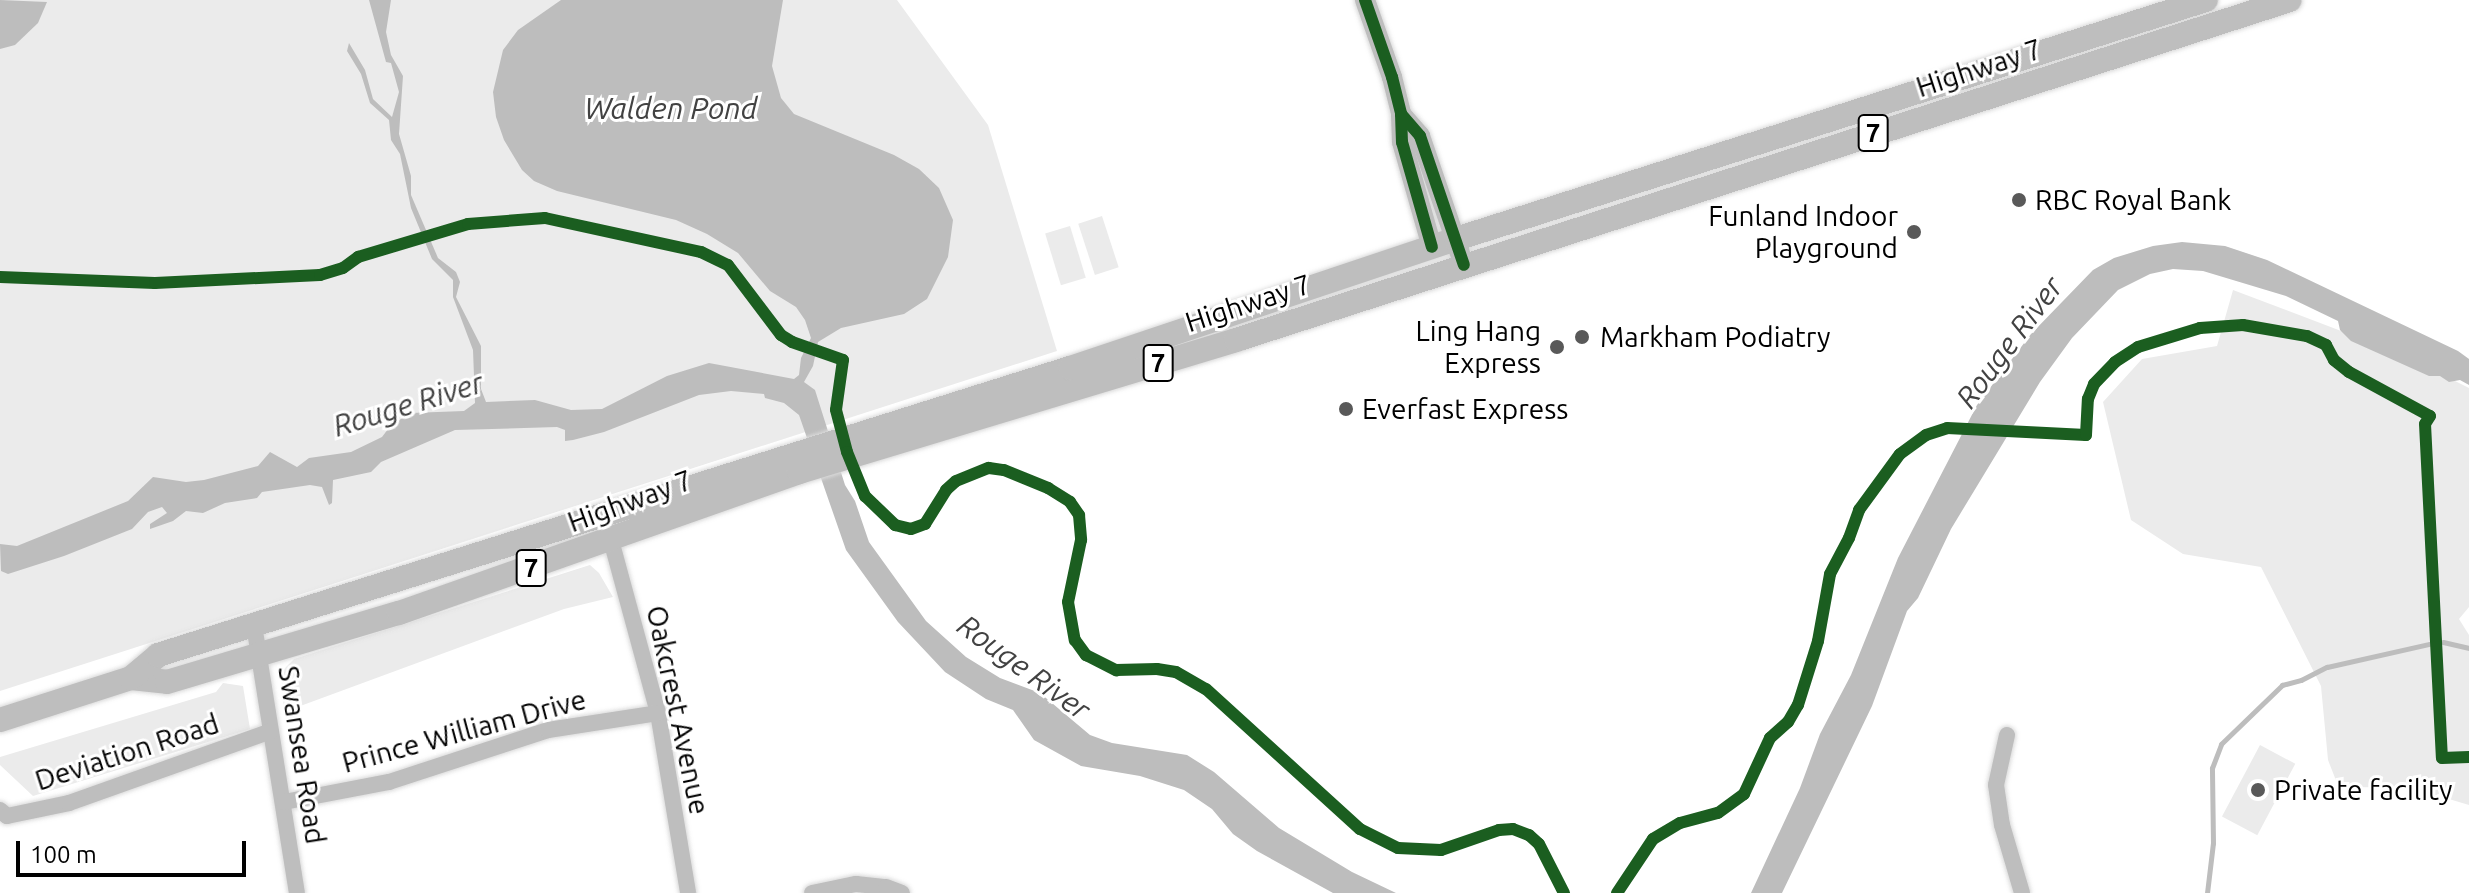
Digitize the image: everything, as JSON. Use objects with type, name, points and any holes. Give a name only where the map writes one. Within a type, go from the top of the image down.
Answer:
[{"type":"main road","name":"Highway 7","points":[[0,720],[131,678],[158,655],[873,440],[1456,239],[2206,0]]},
{"type":"main road","name":"Highway 7","points":[[873,440],[1236,340],[2290,0]]},
{"type":"main road","name":"Highway 7","points":[[131,678],[167,682],[399,613],[611,540],[797,464]]},
{"type":"street","points":[[1365,0],[1401,114],[1402,142],[1432,247]]},
{"type":"street","points":[[1401,114],[1420,136],[1464,265]]},
{"type":"street","name":"Oakcrest Avenue","points":[[611,540],[658,713],[688,893]]},
{"type":"street","name":"Swansea Road","points":[[254,625],[297,893]]},
{"type":"street","name":"Prince William Drive","points":[[284,802],[389,782],[548,730],[658,713]]},
{"type":"street","name":"Deviation Road","points":[[0,810],[7,816],[69,803],[271,731]]},
{"type":"street","points":[[2007,735],[1996,785],[2002,825],[2022,893]]},
{"type":"street","points":[[812,893],[856,884],[886,887],[902,893]]},
{"type":"shaded area","points":[[0,0],[897,0],[988,125],[1057,351],[0,691]]},
{"type":"shaded area","points":[[1102,216],[1119,267],[1095,275],[1078,224]]},
{"type":"shaded area","points":[[1070,226],[1086,278],[1061,285],[1045,234]]},
{"type":"shaded area","points":[[2233,290],[2399,353],[2469,388],[2469,607],[2459,619],[2469,635],[2469,805],[2412,788],[2354,787],[2337,783],[2328,760],[2321,686],[2261,567],[2183,554],[2131,520],[2103,402],[2142,359],[2217,346]]},
{"type":"shaded area","points":[[590,565],[599,573],[613,597],[564,609],[284,712],[281,672],[294,659]]},
{"type":"shaded area","points":[[223,683],[243,686],[250,729],[33,796],[0,765],[0,757],[216,692]]},
{"type":"shaded area","name":"Private facility","points":[[2260,745],[2295,764],[2257,835],[2222,817]]},
{"type":"water","points":[[0,0],[47,2],[38,23],[15,45],[0,49]]},
{"type":"water","name":"Walden Pond","points":[[369,0],[391,0],[386,32],[391,55],[403,76],[399,134],[411,176],[411,195],[438,258],[456,272],[460,282],[456,297],[481,346],[481,389],[486,402],[535,400],[571,410],[602,409],[667,376],[709,363],[794,379],[799,375],[801,358],[811,338],[805,320],[796,307],[770,291],[738,253],[707,234],[676,220],[557,191],[534,181],[522,170],[504,140],[496,117],[493,92],[503,50],[518,30],[561,0],[783,0],[772,66],[781,98],[794,114],[894,155],[919,169],[939,188],[953,220],[948,257],[927,299],[904,314],[841,328],[818,342],[813,366],[804,382],[815,390],[845,485],[855,501],[869,542],[926,621],[966,657],[1000,678],[1040,693],[1090,735],[1112,743],[1187,755],[1214,772],[1279,828],[1352,872],[1396,893],[1333,893],[1257,851],[1233,834],[1212,809],[1184,790],[1140,776],[1081,766],[1034,740],[1013,710],[986,699],[945,672],[898,622],[846,550],[799,415],[784,403],[765,398],[764,394],[731,391],[699,395],[604,432],[565,441],[565,430],[557,427],[455,430],[381,462],[371,472],[333,480],[332,503],[329,505],[322,487],[310,485],[262,492],[257,498],[225,503],[203,513],[186,511],[173,521],[150,529],[150,524],[167,513],[162,507],[148,512],[132,529],[8,574],[1,571],[0,544],[17,546],[128,501],[153,477],[186,482],[204,480],[258,466],[270,452],[297,467],[309,458],[351,452],[382,437],[391,425],[411,413],[464,411],[475,403],[473,350],[453,297],[453,280],[432,259],[411,208],[400,154],[391,140],[389,120],[370,103],[361,74],[347,51],[349,43],[365,70],[373,99],[392,117],[399,92],[391,63],[386,62]]},
{"type":"water","points":[[2182,242],[2225,246],[2267,260],[2458,351],[2469,359],[2469,385],[2460,380],[2449,382],[2440,376],[2429,376],[2351,341],[2340,330],[2338,321],[2286,296],[2203,271],[2173,269],[2150,274],[2118,290],[2072,338],[2040,382],[1951,529],[1918,598],[1907,611],[1872,706],[1782,893],[1751,893],[1800,788],[1820,734],[1851,675],[1898,558],[1977,405],[2031,334],[2093,270],[2114,258],[2153,246]]},
{"type":"waterway","points":[[2443,642],[2469,648]]},
{"type":"waterway","points":[[2207,893],[2213,843],[2212,768],[2221,744],[2282,685],[2301,680],[2327,667],[2429,644]]},
{"type":"cycle path","points":[[1365,0],[1392,77],[1401,114],[1402,142],[1432,247]]},
{"type":"cycle path","points":[[1401,114],[1420,136],[1464,265]]},
{"type":"cycle path","points":[[0,277],[155,283],[320,275],[343,268],[358,257],[468,224],[545,218],[701,252],[728,265],[781,335],[843,360],[836,410],[847,452],[865,496],[895,525],[911,529],[925,524],[946,490],[956,481],[989,468],[1004,470],[1048,488],[1070,502],[1079,515],[1081,540],[1068,602],[1075,640],[1086,655],[1116,670],[1176,672],[1206,689],[1360,829],[1398,848],[1441,850],[1499,830],[1513,829],[1529,835],[1539,844],[1564,893]]},
{"type":"cycle path","points":[[1617,893],[1653,839],[1680,823],[1718,813],[1744,794],[1770,738],[1788,722],[1798,705],[1818,641],[1830,574],[1849,538],[1859,510],[1900,454],[1926,435],[1947,428],[2086,435],[2088,399],[2094,384],[2115,362],[2138,347],[2200,328],[2243,325],[2307,336],[2326,345],[2334,360],[2349,372],[2430,416],[2425,424],[2442,758],[2469,757]]},
{"type":"place","name":"RBC Royal Bank","points":[[2019,200]]},
{"type":"place","name":"Funland Indoor Playground","points":[[1914,232]]},
{"type":"place","name":"Markham Podiatry","points":[[1582,337]]},
{"type":"place","name":"Ling Hang Express","points":[[1557,347]]},
{"type":"place","name":"Everfast Express","points":[[1346,409]]},
{"type":"place","name":"Private facility","points":[[2258,790]]},
{"type":"water label","name":"Rouge River","points":[[2009,342]]},
{"type":"water label","name":"Rouge River","points":[[408,404]]},
{"type":"water label","name":"Rouge River","points":[[1024,667]]}]
